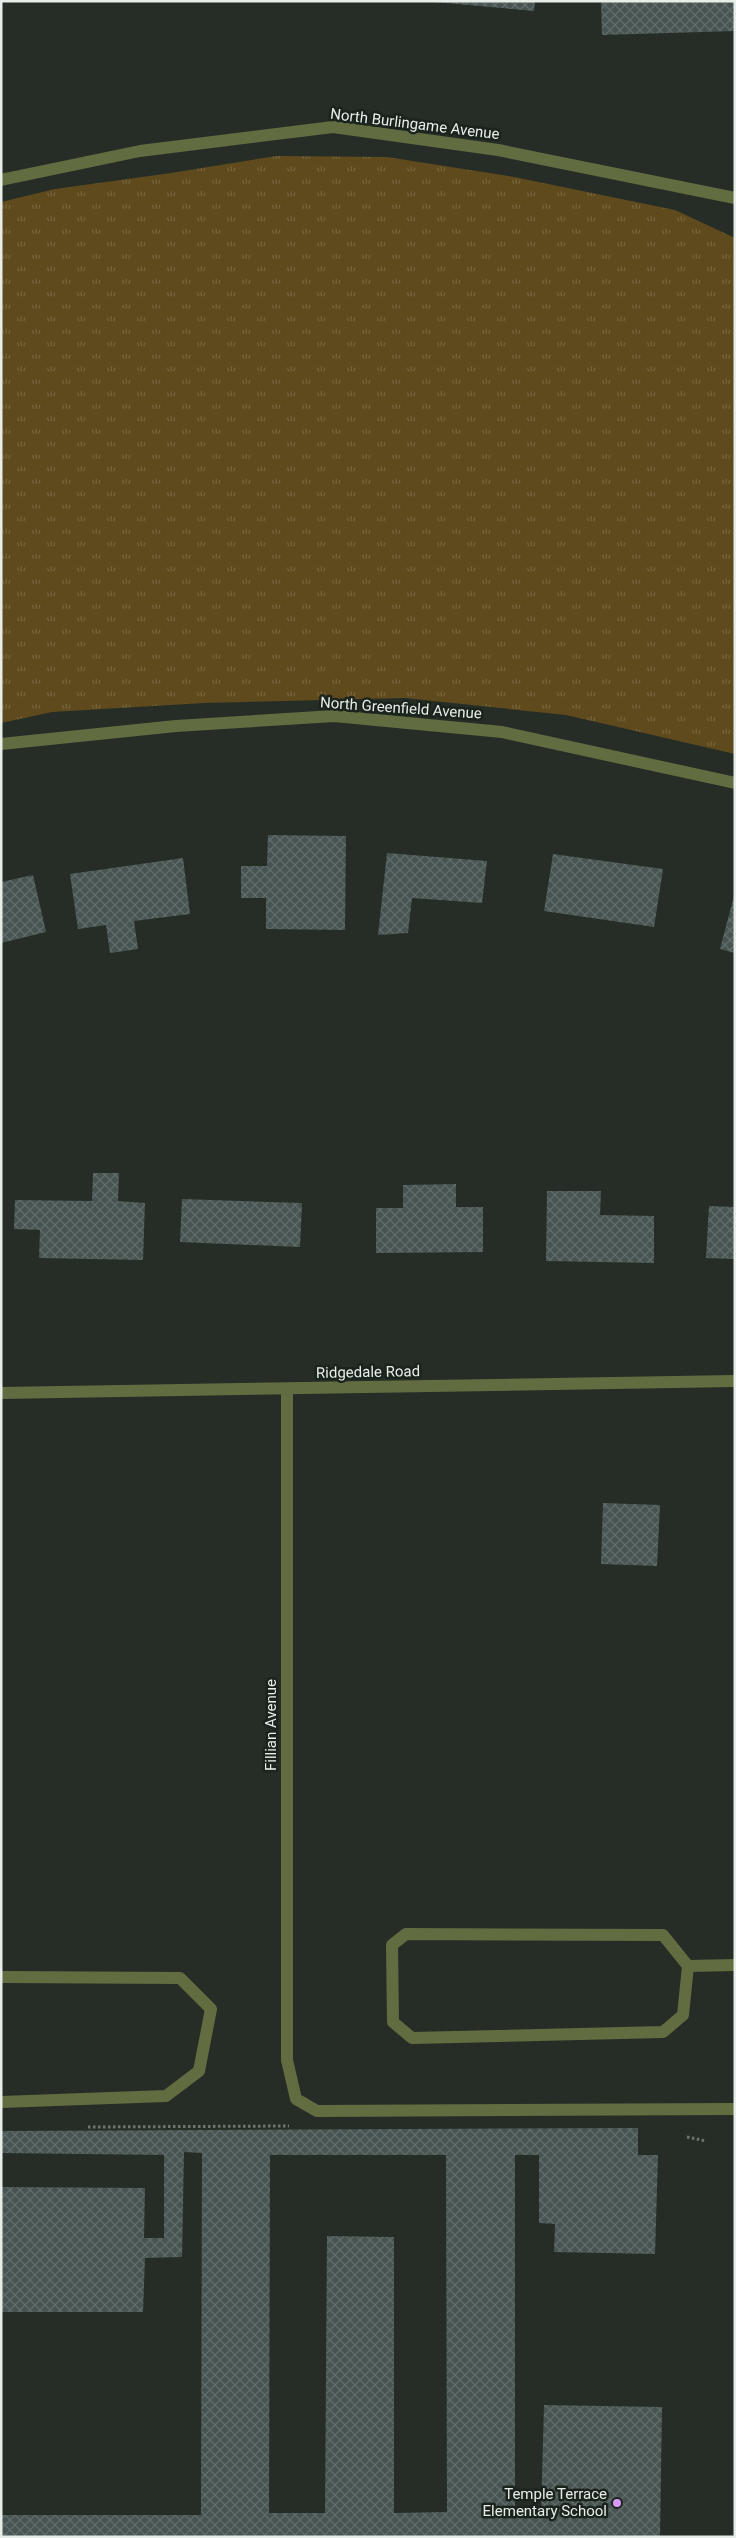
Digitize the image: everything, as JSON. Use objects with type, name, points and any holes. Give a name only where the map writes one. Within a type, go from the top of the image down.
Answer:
[{"type":"street","name":"North Burlingame Avenue","points":[[1,180],[140,152],[333,127],[498,150],[735,198]]},
{"type":"street","name":"North Greenfield Avenue","points":[[1,744],[176,726],[334,716],[502,732],[735,783]]},
{"type":"street","name":"Ridgedale Road","points":[[1,1392],[287,1390],[735,1381]]},
{"type":"street","name":"Fillian Avenue","points":[[287,1390],[287,2060],[296,2099],[317,2112],[735,2109]]},
{"type":"street","points":[[406,1934],[663,1935],[688,1966],[683,2015],[663,2032],[412,2038],[393,2022],[392,1946],[406,1934]]},
{"type":"street","points":[[688,1966],[735,1965]]},
{"type":"street","points":[[1,1977],[180,1978],[211,2009],[199,2071],[166,2096],[1,2102]]},
{"type":"green space","points":[[276,156],[387,157],[514,177],[675,210],[735,238],[735,754],[566,715],[405,698],[204,703],[52,712],[1,723],[1,202],[55,189]]},
{"type":"building","points":[[424,1],[535,1],[534,11]]},
{"type":"building","points":[[601,1],[735,1],[735,31],[602,35]]},
{"type":"building","points":[[268,835],[346,836],[345,930],[266,929],[266,898],[241,898],[241,866],[267,866]]},
{"type":"building","points":[[387,853],[487,861],[482,903],[412,898],[408,933],[378,935]]},
{"type":"building","points":[[553,854],[663,869],[654,927],[544,911]]},
{"type":"building","points":[[183,858],[190,914],[134,921],[138,949],[110,953],[106,925],[78,929],[70,874]]},
{"type":"building","points":[[33,875],[46,932],[1,943],[1,882]]},
{"type":"building","points":[[735,896],[735,953],[720,949]]},
{"type":"building","points":[[93,1173],[119,1173],[118,1201],[145,1203],[143,1260],[39,1258],[40,1230],[14,1229],[15,1200],[92,1201]]},
{"type":"building","points":[[456,1184],[456,1207],[483,1207],[483,1252],[376,1253],[376,1208],[403,1208],[403,1185]]},
{"type":"building","points":[[547,1191],[601,1191],[600,1215],[654,1216],[654,1263],[546,1261]]},
{"type":"building","points":[[182,1199],[302,1203],[300,1247],[180,1242]]},
{"type":"building","points":[[709,1206],[735,1207],[735,1259],[706,1258]]},
{"type":"building","points":[[603,1503],[660,1505],[657,1566],[601,1564]]},
{"type":"building","points":[[638,2128],[638,2155],[658,2155],[655,2254],[554,2252],[555,2224],[539,2223],[539,2155],[515,2155],[515,2516],[541,2515],[544,2405],[662,2407],[660,2537],[1,2537],[1,2515],[201,2515],[202,2153],[184,2152],[182,2257],[145,2258],[143,2312],[1,2312],[1,2187],[145,2188],[144,2238],[164,2238],[164,2155],[1,2153],[1,2131]],"holes":[[[270,2155],[446,2155],[447,2512],[394,2513],[394,2237],[327,2236],[325,2513],[269,2513]]]},
{"type":"place","name":"Temple Terrace Elementary School","points":[[617,2503]]}]
